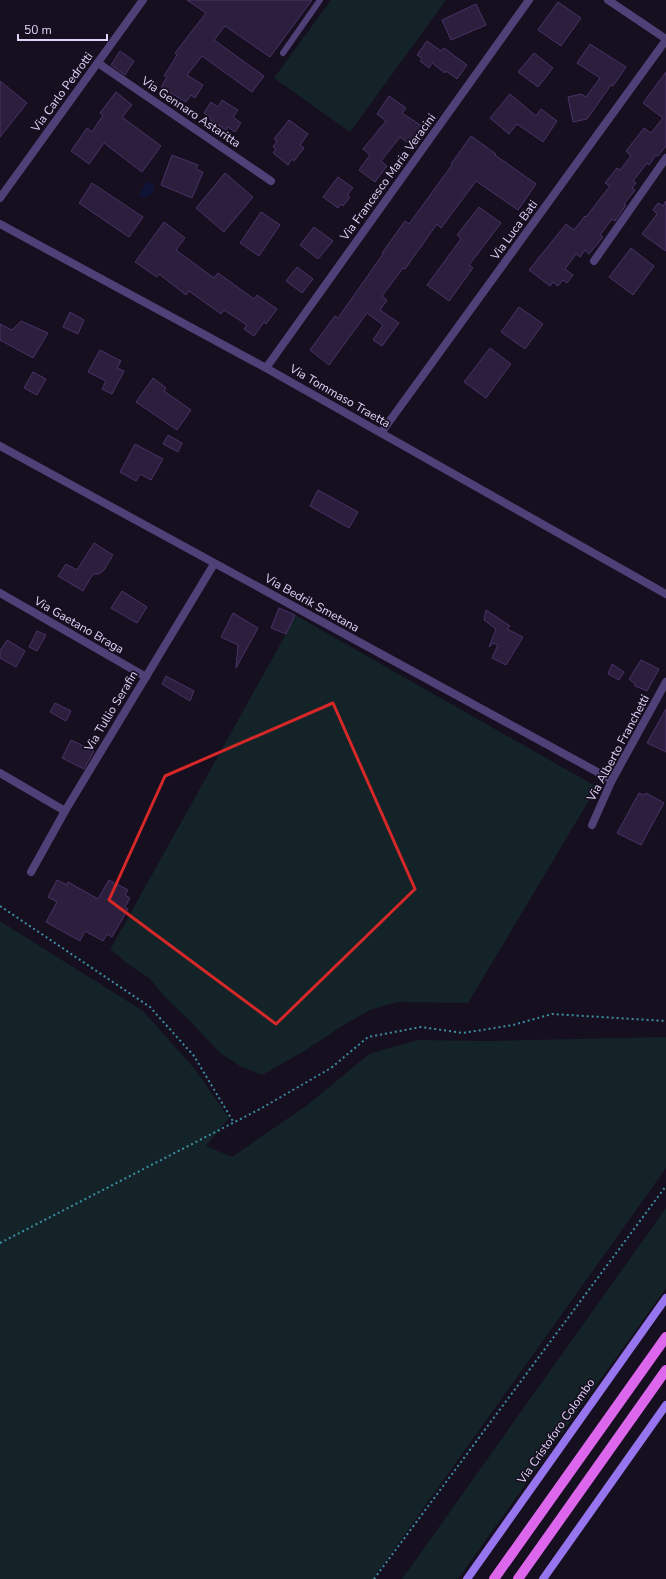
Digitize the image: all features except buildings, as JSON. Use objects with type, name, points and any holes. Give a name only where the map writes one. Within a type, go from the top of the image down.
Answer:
[{"type":"main road","points":[[494,1579],[666,1337]]},
{"type":"main road","points":[[518,1579],[666,1370]]},
{"type":"street","name":"Via Carlo Pedrotti","points":[[0,198],[143,0]]},
{"type":"street","name":"Via Francesco Maria Veracini","points":[[266,368],[529,0]]},
{"type":"street","points":[[608,0],[666,40]]},
{"type":"street","name":"Via Luca Bati","points":[[381,433],[666,40]]},
{"type":"street","name":"Via Gennaro Astaritta","points":[[98,63],[271,181]]},
{"type":"street","points":[[594,261],[666,158]]},
{"type":"street","name":"Via Tommaso Traetta","points":[[0,224],[266,368],[666,594]]},
{"type":"street","name":"Via Bedrik Smetana","points":[[0,446],[612,780]]},
{"type":"street","name":"Via Tullio Serafin","points":[[31,872],[65,811],[214,564]]},
{"type":"street","name":"Via Gaetano Braga","points":[[0,593],[146,677]]},
{"type":"street","name":"Via Alberto Franchetti","points":[[592,825],[612,780],[666,682]]},
{"type":"street","points":[[0,773],[65,811]]},
{"type":"street","name":"Via Cristoforo Colombo","points":[[467,1579],[666,1298]]},
{"type":"street","points":[[543,1579],[666,1405]]},
{"type":"lane","points":[[283,53],[320,0]]},
{"type":"path","points":[[0,906],[150,1007],[194,1056],[234,1123]]},
{"type":"path","points":[[0,1243],[260,1110],[331,1068],[368,1037],[421,1027],[463,1033],[514,1025],[552,1014],[666,1021]]},
{"type":"path","points":[[374,1579],[666,1186]]},
{"type":"highlighted area","points":[[333,703],[415,889],[276,1024],[109,900],[165,776]]},
{"type":"shaded area","points":[[331,0],[446,0],[350,132],[274,78]]},
{"type":"shaded area","points":[[147,182],[150,182],[154,186],[153,193],[144,198],[140,197],[140,192]]},
{"type":"shaded area","points":[[295,615],[597,787],[468,1003],[397,1002],[370,1010],[342,1026],[306,1050],[262,1075],[240,1066],[220,1053],[165,997],[150,979],[110,950],[286,634]]},
{"type":"shaded area","points":[[0,921],[143,1011],[194,1068],[229,1118],[206,1146],[232,1157],[310,1103],[369,1054],[418,1040],[489,1041],[666,1037],[666,1168],[373,1579],[0,1579]]},
{"type":"shaded area","points":[[666,1208],[666,1288],[458,1579],[402,1579]]}]
